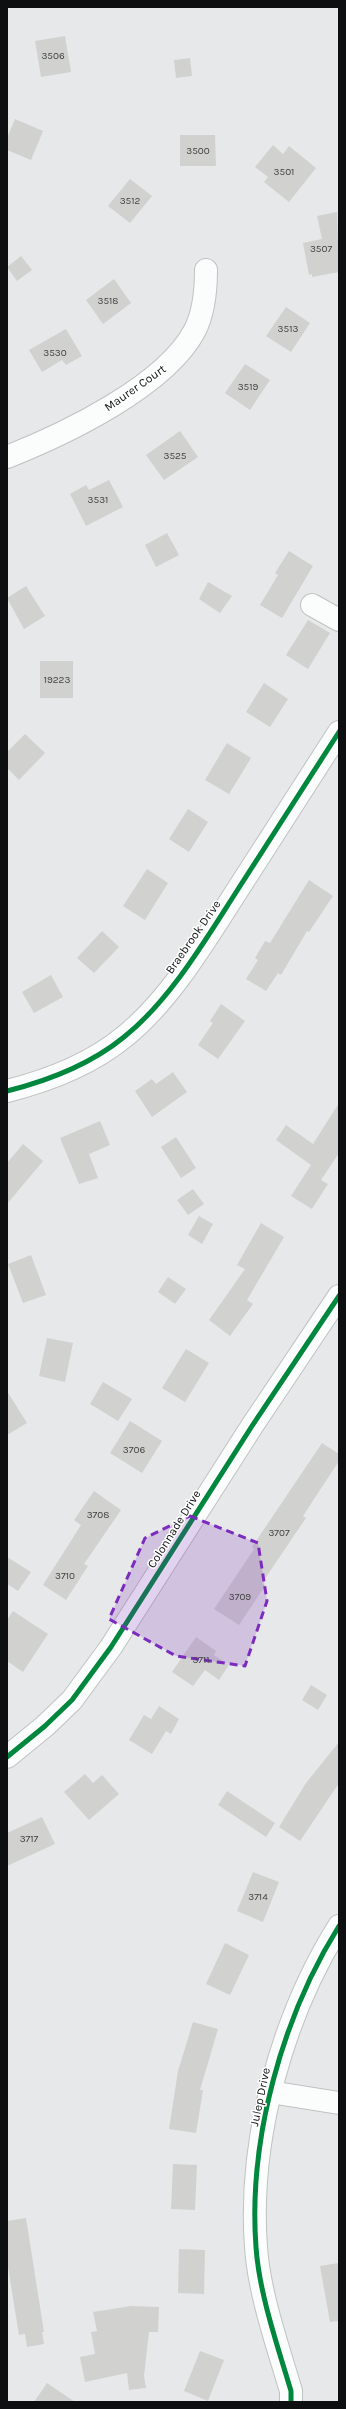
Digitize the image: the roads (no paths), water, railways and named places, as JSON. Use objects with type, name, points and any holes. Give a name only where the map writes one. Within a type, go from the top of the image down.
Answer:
[{"type":"street","name":"Maurer Court","points":[[7,457],[45,442],[90,419],[128,395],[170,363],[183,349],[196,329],[202,309],[206,270]]},
{"type":"street","points":[[312,605],[339,620]]},
{"type":"street","name":"Braebrook Drive","points":[[7,1091],[27,1086],[73,1067],[124,1037],[148,1015],[206,939],[339,732]]},
{"type":"street","name":"Colonnade Drive","points":[[7,1757],[45,1726],[72,1700],[111,1647],[252,1426],[339,1296]]},
{"type":"street","name":"Julep Drive","points":[[291,2402],[291,2391],[266,2302],[256,2248],[256,2191],[262,2135],[270,2092],[285,2036],[301,1996],[325,1948],[339,1926]]},
{"type":"street","points":[[270,2092],[339,2103]]}]
